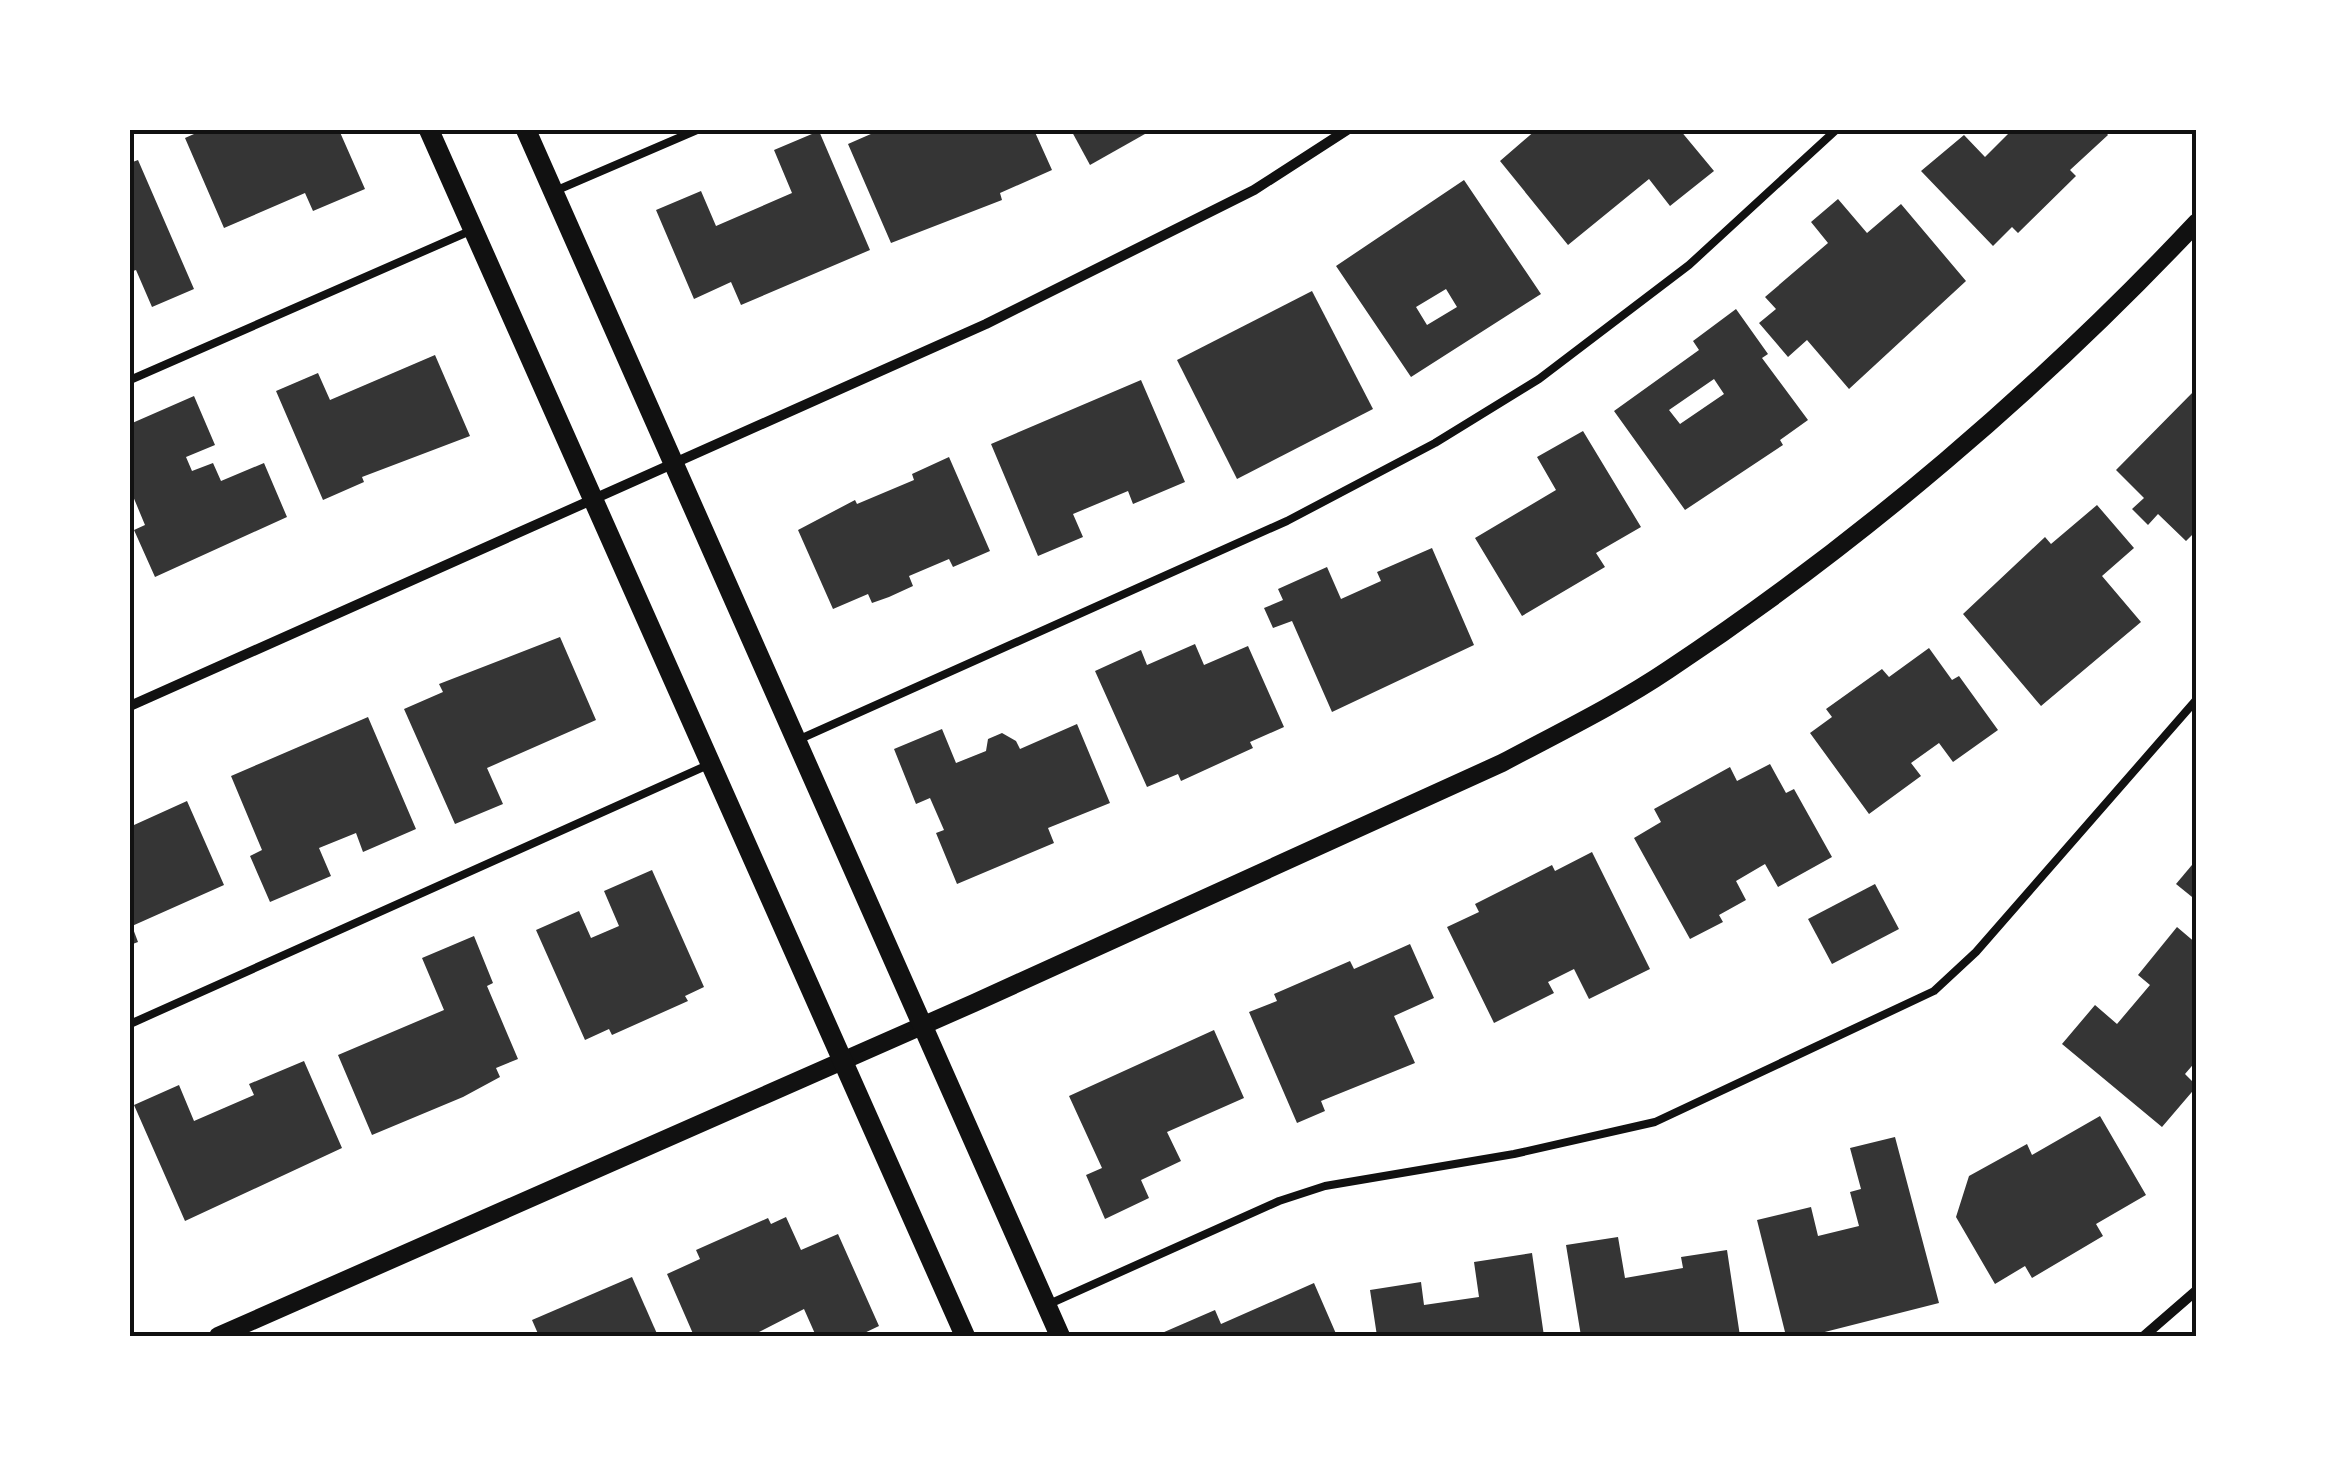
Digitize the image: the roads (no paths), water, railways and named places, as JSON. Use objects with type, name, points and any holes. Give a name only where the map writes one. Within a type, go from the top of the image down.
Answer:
[{"type":"main road","points":[[429,130],[965,1336]]},
{"type":"main road","points":[[526,130],[1060,1336]]},
{"type":"street","points":[[130,706],[594,502],[1004,315],[1254,190],[1347,130]]},
{"type":"street","points":[[218,1336],[923,1026],[1502,763],[1666,672],[1804,574],[2027,389],[2197,222]]},
{"type":"street","points":[[2144,1336],[2158,1329],[2197,1290]]},
{"type":"lane","points":[[555,191],[696,130]]},
{"type":"lane","points":[[796,741],[1287,522],[1435,443],[1539,380],[1689,265],[1836,130]]},
{"type":"lane","points":[[130,380],[474,230]]},
{"type":"lane","points":[[1046,1306],[1279,1201],[1325,1186],[1514,1154],[1655,1122],[1934,992],[1976,952],[2197,699]]},
{"type":"lane","points":[[130,1024],[712,764]]}]
